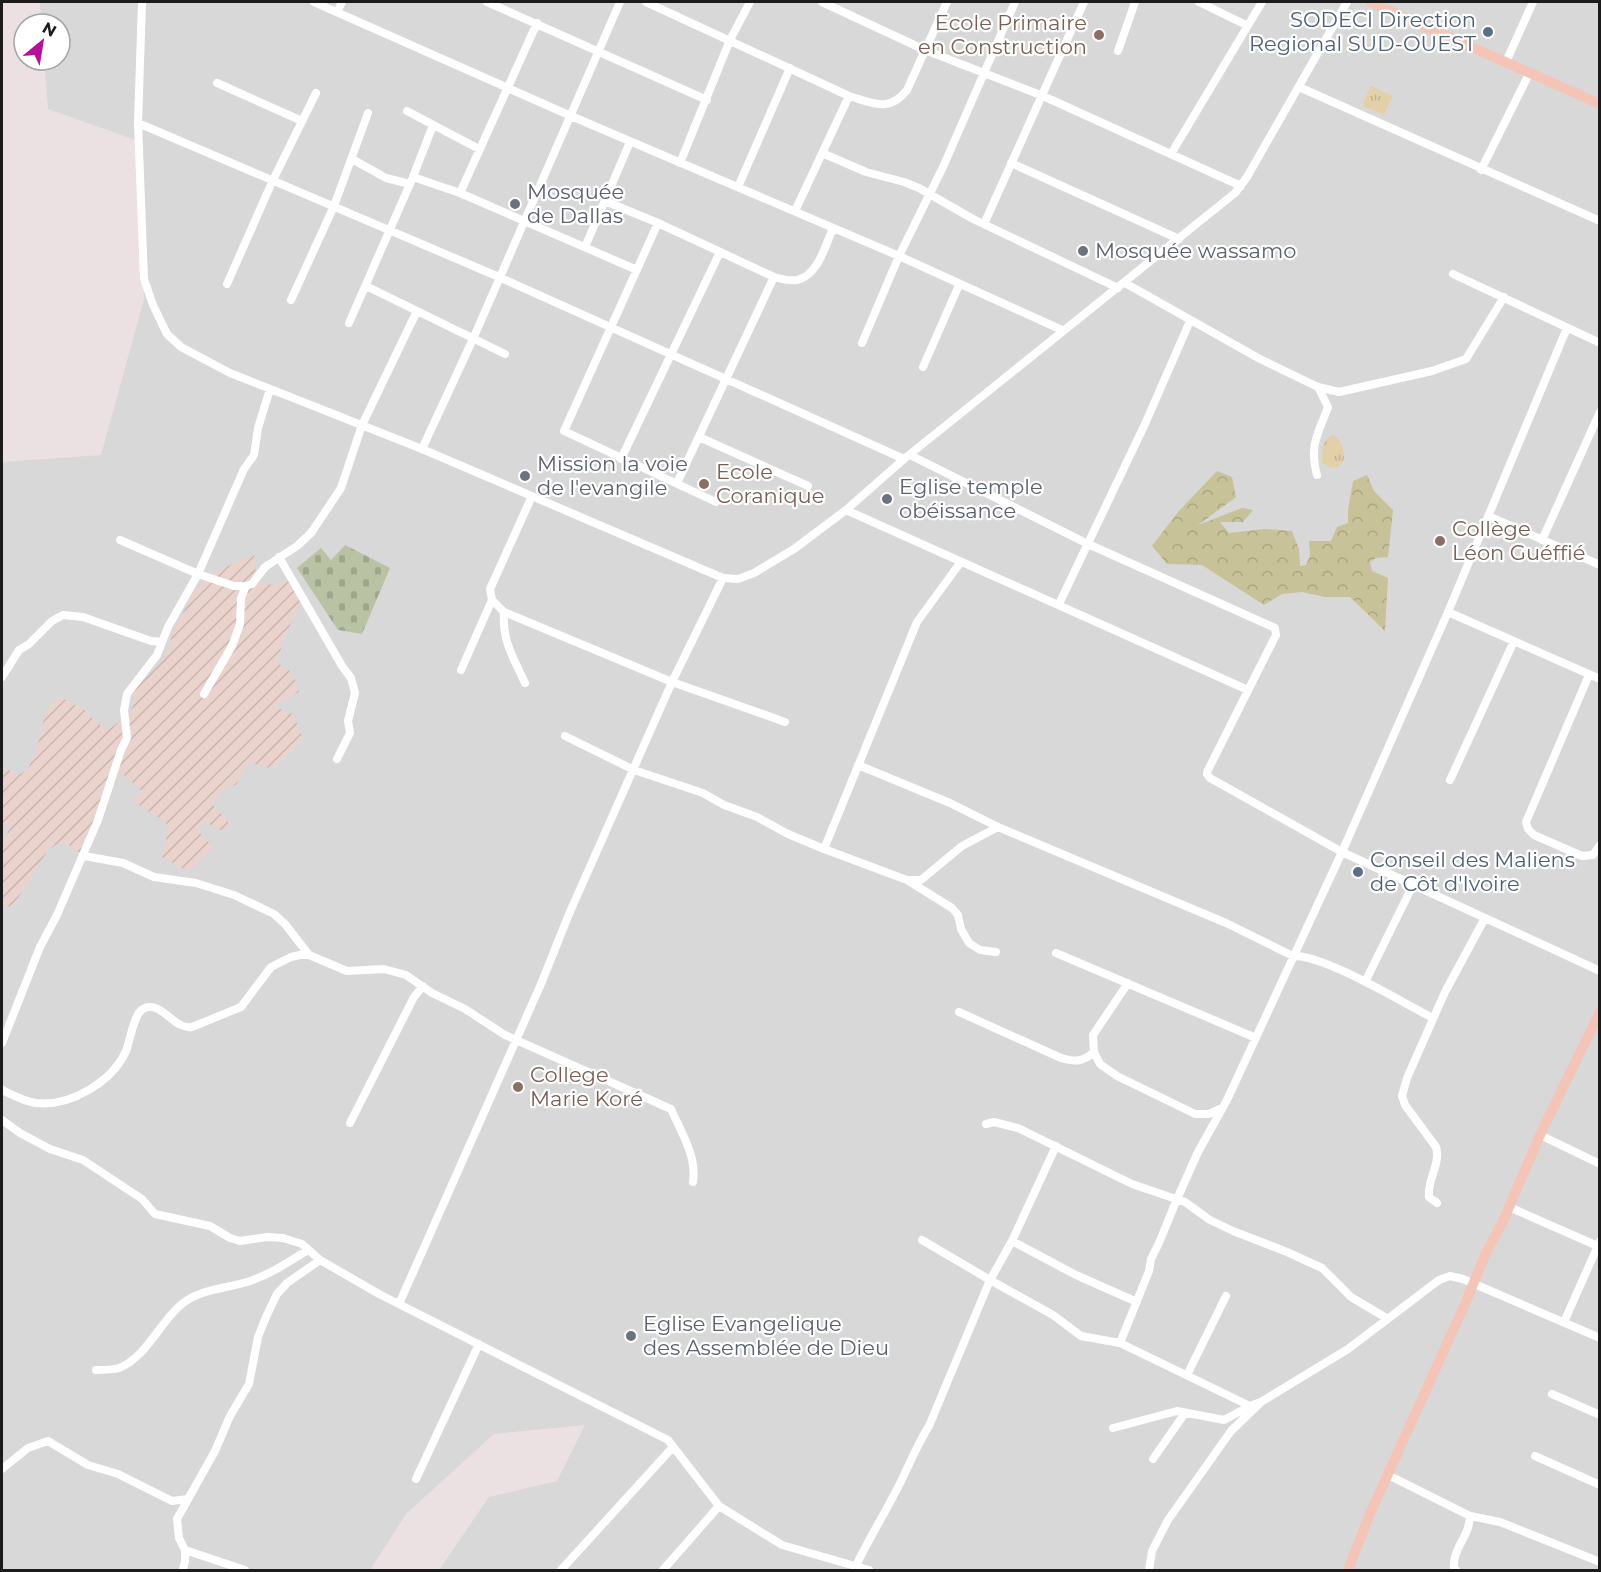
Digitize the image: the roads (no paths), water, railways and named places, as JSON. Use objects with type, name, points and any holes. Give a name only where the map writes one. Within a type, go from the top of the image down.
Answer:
[{"type":"main road","points":[[1370,2],[1599,104]]},
{"type":"main road","points":[[1348,1570],[1473,1282],[1599,1012]]},
{"type":"street","points":[[142,2],[138,123],[144,279],[167,334],[181,347],[230,373],[362,424],[723,578],[738,579],[754,573],[794,549],[846,510],[907,457],[1062,330],[1179,239],[1241,186],[1347,2]]},
{"type":"street","points":[[314,2],[338,10],[571,116],[899,256],[1062,330]]},
{"type":"street","points":[[338,10],[342,2]]},
{"type":"street","points":[[487,2],[707,100]]},
{"type":"street","points":[[422,449],[473,339],[620,2]]},
{"type":"street","points":[[646,2],[849,96],[876,104],[890,105],[899,100],[907,90],[947,2]]},
{"type":"street","points":[[680,163],[730,40],[750,2]]},
{"type":"street","points":[[822,2],[925,50],[1042,96],[1241,186]]},
{"type":"street","points":[[862,343],[899,256],[930,195],[1015,2]]},
{"type":"street","points":[[984,224],[1084,2]]},
{"type":"street","points":[[1118,51],[1135,2]]},
{"type":"street","points":[[1199,2],[1246,25]]},
{"type":"street","points":[[1171,154],[1246,25],[1262,2]]},
{"type":"street","points":[[1506,62],[1533,2]]},
{"type":"street","points":[[460,193],[537,23]]},
{"type":"street","points":[[738,187],[790,68]]},
{"type":"street","points":[[1481,170],[1530,72]]},
{"type":"street","points":[[217,83],[302,121]]},
{"type":"street","points":[[1299,87],[1599,221]]},
{"type":"street","points":[[227,284],[273,180],[316,93]]},
{"type":"street","points":[[795,211],[849,96]]},
{"type":"street","points":[[407,111],[479,149]]},
{"type":"street","points":[[291,300],[334,206],[368,113]]},
{"type":"street","points":[[138,123],[499,277],[726,380],[907,457],[1088,544],[1275,628],[1276,635],[1207,774],[1210,778],[1342,852],[1599,971]]},
{"type":"street","points":[[349,323],[412,181],[433,125]]},
{"type":"street","points":[[585,247],[630,141]]},
{"type":"street","points":[[822,153],[866,171],[904,182],[984,224],[1122,285],[1317,387],[1339,392],[1432,371],[1466,359],[1504,297]]},
{"type":"street","points":[[351,159],[386,177],[460,193],[637,270]]},
{"type":"street","points":[[1011,163],[1179,239]]},
{"type":"street","points":[[605,201],[658,223],[774,278],[799,280],[808,275],[817,265],[834,228]]},
{"type":"street","points":[[658,223],[564,431],[716,502]]},
{"type":"street","points":[[621,459],[720,252]]},
{"type":"street","points":[[1453,274],[1599,343]]},
{"type":"street","points":[[677,483],[774,278]]},
{"type":"street","points":[[923,367],[959,285]]},
{"type":"street","points":[[366,286],[505,354]]},
{"type":"street","points":[[120,540],[198,574],[234,586],[252,584],[264,567],[297,546],[311,533],[341,488],[362,424],[417,311]]},
{"type":"street","points":[[1059,604],[1145,424],[1191,321]]},
{"type":"street","points":[[1120,1342],[1149,1271],[1151,1259],[1160,1243],[1198,1152],[1223,1107],[1256,1038],[1342,852],[1448,612],[1567,328]]},
{"type":"street","points":[[1317,387],[1328,406],[1313,447],[1317,475]]},
{"type":"street","points":[[2,1043],[40,947],[84,856],[98,820],[127,738],[124,710],[127,694],[157,656],[168,627],[198,574],[244,469],[254,455],[258,428],[270,389]]},
{"type":"street","points":[[1542,540],[1599,412]]},
{"type":"street","points":[[699,437],[808,486]]},
{"type":"street","points":[[461,670],[492,600],[490,589],[532,496]]},
{"type":"street","points":[[846,510],[1248,690]]},
{"type":"street","points":[[1488,516],[1599,565]]},
{"type":"street","points":[[279,557],[351,678],[355,693],[348,726],[350,733],[337,759]]},
{"type":"street","points":[[824,849],[917,622],[960,563]]},
{"type":"street","points":[[399,1304],[672,682],[723,578]]},
{"type":"street","points":[[204,694],[232,646],[240,624],[241,598],[246,586]]},
{"type":"street","points":[[492,600],[504,612],[672,682],[785,722]]},
{"type":"street","points":[[504,612],[505,641],[525,683]]},
{"type":"street","points":[[1448,612],[1599,679]]},
{"type":"street","points":[[2,678],[19,650],[29,644],[52,621],[63,615],[82,617],[162,642]]},
{"type":"street","points":[[1450,780],[1514,641]]},
{"type":"street","points":[[1589,675],[1526,822],[1528,829],[1534,835],[1582,856],[1593,855],[1599,845]]},
{"type":"street","points":[[565,736],[634,771],[703,794],[740,812],[757,817],[788,834],[907,880],[952,908],[958,915],[961,929],[969,943],[980,950],[996,952]]},
{"type":"street","points":[[858,765],[950,802],[998,827],[1226,923],[1293,956],[1303,955],[1313,958],[1433,1018]]},
{"type":"street","points":[[907,880],[921,880],[962,846],[998,827]]},
{"type":"street","points":[[84,856],[123,863],[154,877],[196,883],[234,895],[274,914],[285,924],[309,955]]},
{"type":"street","points":[[1365,982],[1413,885]]},
{"type":"street","points":[[1437,1203],[1429,1197],[1428,1188],[1438,1154],[1436,1147],[1405,1105],[1402,1096],[1407,1078],[1445,992],[1485,918]]},
{"type":"street","points":[[1056,953],[1256,1038]]},
{"type":"street","points":[[2,1090],[21,1100],[35,1103],[50,1104],[69,1100],[110,1074],[125,1053],[138,1012],[143,1008],[156,1008],[184,1027],[192,1026],[241,1007],[271,967],[291,957],[309,955],[347,971],[384,969],[406,975],[516,1039],[671,1109],[695,1168],[693,1182]]},
{"type":"street","points":[[1128,983],[1093,1035],[1094,1052],[1100,1064],[1117,1076],[1195,1114],[1209,1114],[1223,1107]]},
{"type":"street","points":[[350,1123],[414,997],[423,986]]},
{"type":"street","points":[[959,1012],[1061,1058],[1074,1061],[1084,1060],[1094,1052]]},
{"type":"street","points":[[2,1120],[20,1133],[50,1149],[83,1160],[142,1199],[155,1214],[210,1226],[230,1238],[240,1240],[283,1238],[302,1244],[320,1260],[379,1294],[668,1440],[719,1506],[782,1545],[850,1568],[869,1570]]},
{"type":"street","points":[[986,1124],[994,1122],[1018,1128],[1141,1188],[1177,1199],[1210,1221],[1322,1268],[1351,1298],[1388,1319]]},
{"type":"street","points":[[1540,1135],[1599,1164]]},
{"type":"street","points":[[850,1568],[895,1494],[929,1426],[990,1280],[1012,1241],[1056,1146]]},
{"type":"street","points":[[1509,1207],[1599,1245],[1564,1322]]},
{"type":"street","points":[[922,1240],[1053,1315],[1082,1336],[1120,1342],[1250,1406]]},
{"type":"street","points":[[1012,1241],[1076,1275],[1137,1302]]},
{"type":"street","points":[[96,1370],[118,1368],[131,1361],[171,1312],[188,1299],[204,1292],[250,1281],[287,1264],[308,1250]]},
{"type":"street","points":[[183,1570],[185,1550],[179,1538],[177,1520],[215,1451],[230,1416],[249,1384],[258,1337],[277,1294],[287,1283],[320,1260]]},
{"type":"street","points":[[1113,1428],[1178,1411],[1224,1420],[1348,1350],[1439,1280],[1450,1276],[1473,1282],[1599,1338]]},
{"type":"street","points":[[1187,1375],[1226,1296]]},
{"type":"street","points":[[416,1479],[479,1344]]},
{"type":"street","points":[[1552,1394],[1599,1415]]},
{"type":"street","points":[[1149,1570],[1152,1551],[1168,1520],[1231,1431],[1261,1401]]},
{"type":"street","points":[[1153,1459],[1185,1413]]},
{"type":"street","points":[[2,1469],[28,1448],[48,1442],[88,1465],[118,1474],[172,1501],[188,1499]]},
{"type":"street","points":[[561,1570],[674,1447]]},
{"type":"street","points":[[1535,1456],[1599,1485]]},
{"type":"street","points":[[1388,1475],[1470,1516],[1500,1522],[1599,1562]]},
{"type":"street","points":[[663,1570],[719,1506]]},
{"type":"street","points":[[1456,1570],[1454,1570],[1453,1557],[1470,1526],[1470,1516]]},
{"type":"street","points":[[185,1550],[245,1570]]},
{"type":"place","name":"SODECI Direction Regional SUD-OUEST","points":[[1488,32]]},
{"type":"place","name":"Ecole Primaire en Construction","points":[[1099,35]]},
{"type":"place","name":"Mosquée de Dallas","points":[[515,204]]},
{"type":"place","name":"Mosquée wassamo","points":[[1083,251]]},
{"type":"place","name":"Mission la voie de l'evangile","points":[[525,476]]},
{"type":"place","name":"Ecole Coranique","points":[[704,484]]},
{"type":"place","name":"Eglise temple obéissance","points":[[887,499]]},
{"type":"place","name":"Collège Léon Guéffié","points":[[1440,541]]},
{"type":"place","name":"Conseil des Maliens de Côt d'Ivoire","points":[[1358,872]]},
{"type":"place","name":"College Marie Koré","points":[[518,1087]]},
{"type":"place","name":"Eglise Evangelique des Assemblée de Dieu","points":[[631,1336]]}]
